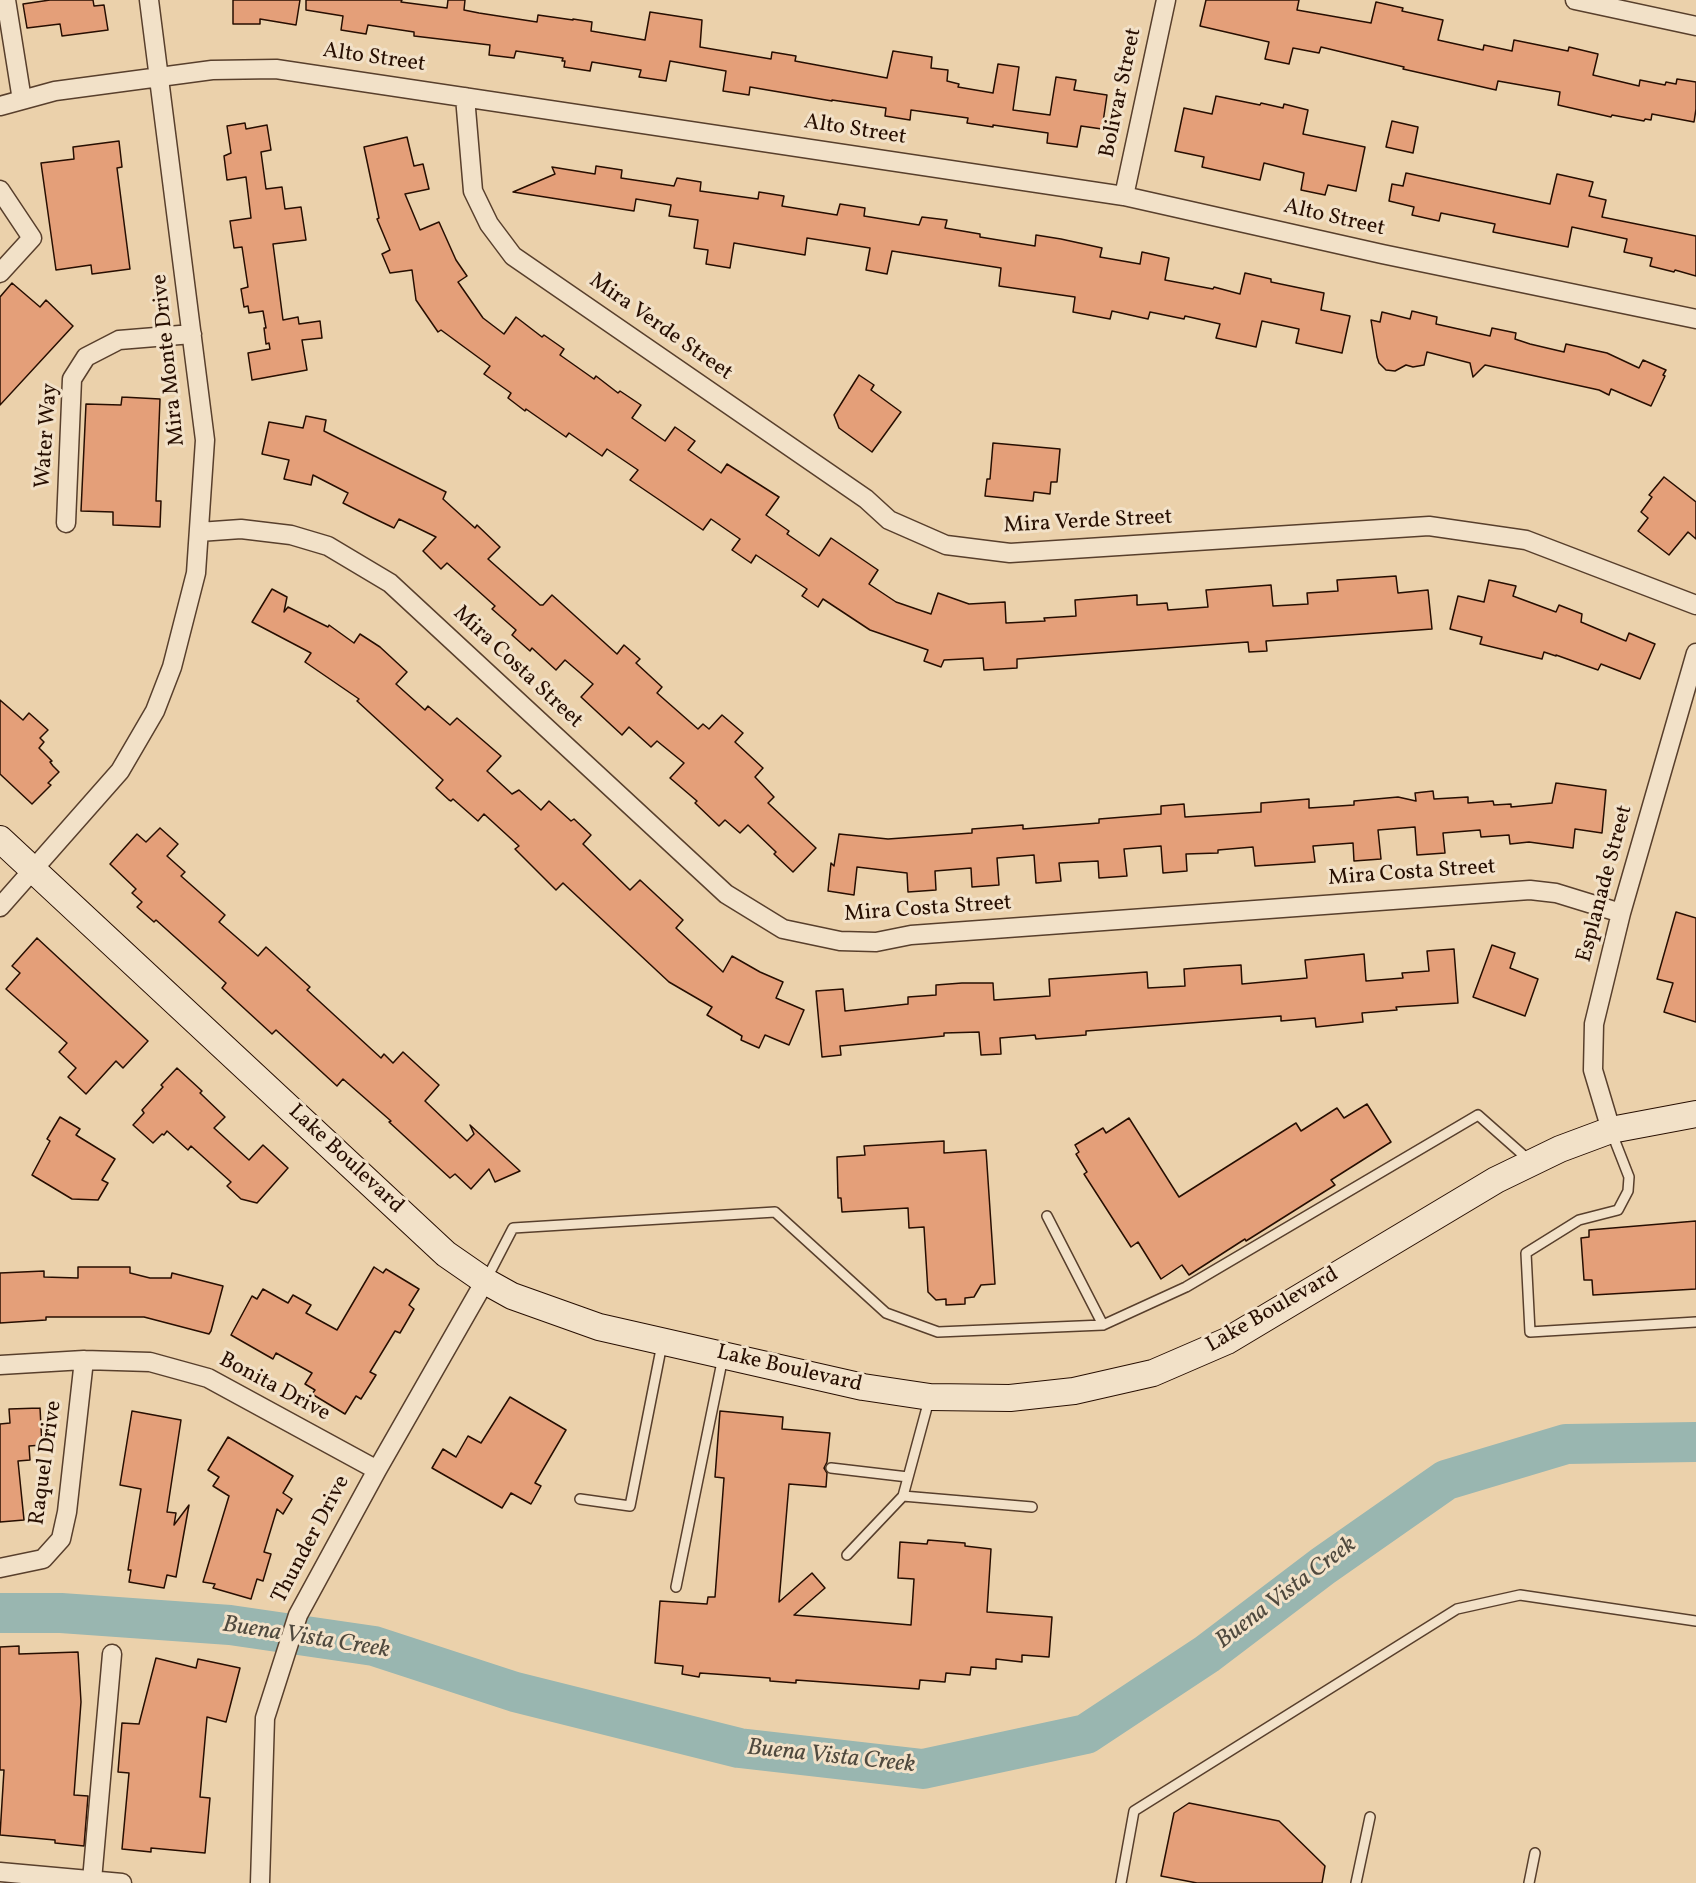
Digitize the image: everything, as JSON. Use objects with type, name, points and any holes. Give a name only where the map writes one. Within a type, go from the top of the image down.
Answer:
[{"type":"main road","name":"Lake Boulevard","points":[[0,839],[446,1254],[485,1281],[517,1298],[599,1327],[863,1387],[930,1397],[1010,1398],[1074,1391],[1153,1373],[1227,1341],[1486,1186],[1560,1149],[1611,1130],[1696,1114]]},
{"type":"street","points":[[6,0],[22,100]]},
{"type":"street","name":"Mira Monte Drive","points":[[0,907],[120,771],[155,711],[172,667],[196,573],[205,440],[149,0]]},
{"type":"street","name":"Bolivar Street","points":[[1124,196],[1166,0]]},
{"type":"street","points":[[1575,0],[1696,26]]},
{"type":"street","name":"Alto Street","points":[[0,106],[55,91],[212,70],[276,69],[1124,196],[1382,254],[1696,319]]},
{"type":"street","name":"Mira Verde Street","points":[[465,97],[473,191],[489,224],[513,256],[866,499],[890,520],[946,545],[1010,554],[1429,526],[1526,540],[1696,605]]},
{"type":"street","points":[[0,190],[32,237],[0,273]]},
{"type":"street","name":"Water Way","points":[[66,523],[72,379],[86,357],[118,340],[192,334]]},
{"type":"street","name":"Mira Costa Street","points":[[199,532],[241,529],[291,535],[328,546],[390,583],[726,894],[783,929],[840,941],[876,942],[911,935],[1530,890],[1556,893],[1621,913]]},
{"type":"street","name":"Esplanade Street","points":[[1611,1130],[1593,1070],[1594,1024],[1621,913],[1696,653]]},
{"type":"street","name":"Thunder Drive","points":[[260,1883],[265,1718],[298,1615],[376,1470],[485,1281]]},
{"type":"street","name":"Bonita Drive","points":[[0,1365],[84,1360],[150,1362],[208,1378],[376,1470]]},
{"type":"street","name":"Raquel Drive","points":[[0,1568],[43,1559],[61,1539],[67,1512],[84,1360]]},
{"type":"street","points":[[0,1872],[109,1882],[112,1654]]},
{"type":"lane","points":[[485,1281],[513,1228],[775,1212],[886,1313],[938,1332],[1103,1325],[1186,1287],[1478,1115],[1532,1163]]},
{"type":"lane","points":[[1611,1130],[1629,1177],[1628,1191],[1618,1210],[1579,1220],[1526,1254],[1530,1332],[1696,1322]]},
{"type":"lane","points":[[1047,1216],[1103,1325]]},
{"type":"lane","points":[[580,1499],[630,1506],[662,1341]]},
{"type":"lane","points":[[676,1587],[724,1356]]},
{"type":"lane","points":[[847,1555],[903,1496],[930,1397]]},
{"type":"lane","points":[[831,1468],[908,1477]]},
{"type":"lane","points":[[903,1496],[1032,1507]]},
{"type":"lane","points":[[1121,1883],[1134,1811],[1457,1609],[1520,1595],[1696,1621]]},
{"type":"lane","points":[[1356,1883],[1370,1817]]},
{"type":"lane","points":[[1529,1883],[1535,1853]]},
{"type":"building","points":[[50,0],[93,0],[94,6],[104,5],[108,30],[62,36],[60,24],[27,28],[23,4]]},
{"type":"building","points":[[233,0],[300,0],[296,25],[260,19],[260,24],[233,24]]},
{"type":"building","points":[[306,0],[402,0],[401,2],[447,8],[448,0],[465,0],[464,10],[537,22],[538,15],[592,22],[591,31],[645,40],[650,12],[702,20],[700,47],[771,59],[772,52],[796,56],[795,61],[887,78],[893,51],[932,57],[931,68],[948,70],[947,81],[959,84],[958,87],[993,93],[998,64],[1019,67],[1013,110],[1050,115],[1056,77],[1076,80],[1074,90],[1107,95],[1102,129],[1081,126],[1077,147],[1047,143],[1048,133],[967,123],[968,118],[911,110],[910,120],[885,116],[886,108],[750,87],[749,95],[723,91],[726,71],[670,61],[666,81],[639,77],[641,70],[592,62],[590,71],[564,67],[563,58],[516,51],[514,58],[489,55],[490,45],[414,36],[414,32],[368,25],[366,34],[341,30],[343,16],[306,10]]},
{"type":"building","points":[[1206,0],[1299,0],[1297,10],[1371,23],[1376,2],[1403,8],[1402,11],[1443,20],[1438,40],[1483,50],[1484,45],[1512,51],[1514,40],[1568,51],[1569,47],[1598,54],[1593,75],[1639,86],[1640,80],[1665,85],[1666,82],[1676,84],[1677,79],[1696,82],[1694,122],[1652,114],[1651,120],[1645,119],[1644,121],[1612,115],[1611,117],[1558,105],[1560,92],[1498,81],[1496,90],[1321,47],[1319,53],[1293,48],[1289,64],[1265,59],[1269,42],[1200,26]]},
{"type":"building","points":[[1216,96],[1283,108],[1284,104],[1308,110],[1303,134],[1365,147],[1356,191],[1328,185],[1325,195],[1301,190],[1304,173],[1264,163],[1260,180],[1202,167],[1204,157],[1175,151],[1184,108],[1212,114]]},
{"type":"building","points":[[1392,121],[1418,127],[1413,153],[1386,147]]},
{"type":"building","points":[[245,123],[246,129],[267,125],[271,150],[261,152],[266,189],[282,187],[285,209],[301,207],[306,240],[273,244],[283,320],[298,317],[299,324],[320,321],[322,338],[302,340],[307,370],[252,380],[248,353],[270,349],[269,343],[266,344],[263,311],[249,313],[248,306],[244,307],[241,289],[248,287],[242,247],[234,248],[230,221],[251,218],[246,177],[227,180],[224,156],[231,153],[227,126]]},
{"type":"building","points":[[407,137],[414,166],[423,164],[429,189],[405,194],[420,230],[439,222],[456,260],[467,276],[458,282],[483,318],[504,334],[516,317],[542,337],[544,335],[564,349],[560,355],[594,379],[596,376],[618,393],[620,391],[641,405],[632,418],[665,441],[675,427],[695,441],[688,450],[721,473],[727,464],[779,497],[766,515],[789,531],[787,534],[819,556],[831,538],[878,570],[869,584],[896,602],[931,614],[938,593],[969,604],[1005,602],[1006,623],[1045,621],[1044,618],[1076,616],[1075,600],[1137,595],[1137,605],[1167,603],[1168,610],[1208,607],[1206,590],[1271,585],[1273,606],[1308,604],[1307,593],[1338,591],[1337,580],[1396,576],[1398,593],[1428,590],[1432,629],[1266,641],[1267,651],[1249,652],[1248,642],[1017,659],[1017,668],[984,670],[983,658],[944,660],[941,667],[924,661],[928,650],[870,630],[823,599],[818,607],[802,596],[807,589],[756,555],[751,563],[732,550],[740,539],[711,519],[703,530],[630,480],[638,470],[607,449],[602,456],[569,433],[566,437],[526,409],[525,411],[508,398],[511,393],[484,374],[490,366],[441,330],[438,332],[416,300],[412,270],[390,273],[382,254],[390,250],[377,219],[379,218],[364,147]]},
{"type":"building","points":[[119,141],[122,167],[117,168],[130,269],[92,274],[91,265],[56,270],[41,163],[74,159],[73,147]]},
{"type":"building","points":[[596,166],[622,170],[621,178],[674,186],[677,178],[701,182],[700,191],[758,199],[759,192],[784,196],[782,206],[837,215],[840,204],[865,208],[864,216],[919,225],[922,217],[947,220],[945,228],[980,234],[980,237],[1035,246],[1036,235],[1061,239],[1102,248],[1100,257],[1140,264],[1142,252],[1169,258],[1165,280],[1213,289],[1214,287],[1240,294],[1245,273],[1271,279],[1271,282],[1324,293],[1321,310],[1350,316],[1342,353],[1296,343],[1299,329],[1262,321],[1256,347],[1216,338],[1220,324],[1185,316],[1184,319],[1150,312],[1148,319],[1112,311],[1110,319],[1073,312],[1075,297],[999,286],[1001,268],[892,251],[887,274],[866,270],[870,248],[807,238],[805,255],[734,243],[730,268],[706,264],[708,250],[694,248],[698,220],[669,216],[671,205],[636,199],[634,211],[513,192],[555,174],[552,167],[595,174]]},
{"type":"building","points":[[1406,173],[1550,204],[1557,174],[1593,182],[1589,196],[1606,200],[1602,217],[1696,236],[1696,276],[1650,266],[1652,258],[1624,252],[1627,239],[1572,227],[1568,247],[1493,232],[1495,224],[1441,213],[1439,221],[1412,215],[1414,207],[1389,201],[1392,184],[1403,186]]},
{"type":"building","points":[[12,283],[40,307],[46,300],[73,326],[0,405],[0,297]]},
{"type":"building","points":[[1412,311],[1437,317],[1436,324],[1490,336],[1492,328],[1516,333],[1515,339],[1530,344],[1564,352],[1566,344],[1607,353],[1639,368],[1643,360],[1666,370],[1663,375],[1665,376],[1651,406],[1611,389],[1609,395],[1599,390],[1485,365],[1473,377],[1470,363],[1427,352],[1424,365],[1413,367],[1406,365],[1395,371],[1386,370],[1377,357],[1371,320],[1380,322],[1382,312],[1410,319]]},
{"type":"building","points":[[859,375],[874,385],[871,390],[901,412],[872,452],[839,428],[834,415]]},
{"type":"building","points":[[122,397],[160,399],[156,501],[161,501],[160,527],[113,525],[113,512],[81,511],[86,404],[121,405]]},
{"type":"building","points":[[306,416],[326,420],[324,431],[446,492],[443,499],[475,528],[477,525],[500,547],[488,559],[540,605],[543,605],[552,595],[617,654],[624,645],[640,659],[636,663],[662,687],[657,693],[698,729],[703,724],[709,729],[722,715],[743,733],[735,742],[763,768],[755,777],[774,797],[768,803],[816,848],[793,872],[748,825],[740,833],[725,820],[719,826],[695,803],[697,801],[670,778],[684,763],[657,741],[651,747],[629,727],[622,735],[581,697],[593,684],[565,660],[556,670],[532,648],[530,651],[512,635],[516,630],[492,609],[495,606],[447,563],[441,569],[423,551],[436,537],[399,519],[394,528],[343,503],[348,493],[313,475],[311,485],[284,479],[289,460],[262,454],[269,422],[303,428]]},
{"type":"building","points":[[993,443],[1060,449],[1057,482],[1051,482],[1050,494],[1034,492],[1033,501],[985,496],[987,479],[990,479]]},
{"type":"building","points":[[1664,477],[1696,502],[1696,539],[1688,532],[1669,555],[1638,531],[1648,518],[1641,512],[1652,497],[1649,495]]},
{"type":"building","points":[[1489,580],[1516,586],[1513,596],[1556,612],[1559,605],[1582,614],[1581,622],[1626,641],[1629,633],[1655,644],[1640,679],[1601,664],[1598,670],[1544,652],[1542,659],[1480,644],[1482,637],[1450,629],[1458,596],[1484,602]]},
{"type":"building","points":[[272,589],[287,597],[284,612],[288,607],[328,627],[329,625],[354,643],[360,634],[380,647],[407,672],[396,684],[425,710],[428,706],[450,725],[457,718],[501,756],[487,771],[512,794],[519,790],[541,810],[549,801],[571,821],[574,819],[591,835],[583,844],[630,890],[640,880],[683,920],[676,928],[723,972],[732,956],[783,982],[776,998],[804,1010],[789,1045],[765,1035],[759,1048],[741,1040],[742,1036],[707,1015],[712,1007],[669,982],[563,883],[556,890],[515,849],[519,846],[484,814],[478,821],[453,799],[449,800],[436,788],[443,780],[357,701],[359,699],[305,662],[311,653],[252,622]]},
{"type":"building","points":[[0,700],[23,720],[29,713],[48,730],[40,738],[44,742],[39,748],[59,772],[48,783],[51,785],[32,804],[0,774]]},
{"type":"building","points":[[1556,783],[1606,790],[1602,833],[1575,829],[1573,848],[1529,842],[1510,844],[1509,835],[1481,837],[1480,830],[1443,833],[1445,853],[1417,855],[1415,827],[1378,830],[1381,859],[1354,861],[1353,843],[1313,846],[1315,862],[1255,866],[1253,847],[1218,850],[1218,853],[1186,854],[1187,871],[1163,873],[1161,846],[1124,849],[1127,876],[1099,878],[1098,861],[1059,863],[1061,881],[1036,883],[1034,855],[997,858],[999,885],[972,887],[971,868],[935,871],[936,890],[908,892],[907,873],[857,867],[854,895],[828,891],[831,863],[834,866],[839,834],[888,839],[972,833],[972,829],[1023,825],[1023,829],[1099,823],[1099,819],[1161,814],[1161,806],[1184,804],[1185,817],[1261,812],[1261,803],[1309,799],[1309,808],[1354,805],[1354,801],[1398,797],[1416,801],[1415,793],[1433,791],[1434,799],[1468,797],[1468,803],[1493,801],[1494,805],[1511,804],[1511,807],[1552,803]]},
{"type":"building","points":[[160,828],[178,844],[167,856],[185,872],[181,876],[225,915],[219,922],[258,956],[266,947],[310,987],[307,990],[381,1058],[384,1054],[393,1063],[403,1052],[439,1085],[425,1101],[467,1141],[474,1134],[470,1125],[520,1171],[495,1182],[489,1169],[471,1189],[455,1174],[450,1178],[343,1079],[337,1086],[276,1030],[272,1034],[222,988],[226,983],[156,920],[154,922],[137,907],[142,902],[132,893],[136,889],[110,864],[137,834],[146,842]]},
{"type":"building","points":[[1676,912],[1696,918],[1696,1022],[1664,1012],[1673,983],[1657,979]]},
{"type":"building","points":[[37,938],[148,1041],[123,1068],[116,1061],[86,1094],[68,1077],[76,1068],[59,1052],[67,1043],[6,989],[20,973],[12,966]]},
{"type":"building","points":[[1492,945],[1515,953],[1510,968],[1538,979],[1525,1016],[1473,997]]},
{"type":"building","points":[[1454,949],[1458,1003],[1396,1007],[1397,1010],[1362,1013],[1363,1022],[1316,1027],[1315,1018],[1281,1021],[1281,1016],[1086,1031],[1086,1035],[1036,1039],[1035,1035],[1000,1038],[1001,1054],[981,1055],[979,1032],[944,1033],[944,1036],[840,1046],[841,1055],[822,1057],[816,991],[843,989],[845,1011],[908,1004],[908,997],[936,995],[936,985],[962,983],[993,983],[994,1000],[1050,996],[1049,979],[1147,972],[1148,988],[1185,986],[1184,969],[1209,967],[1241,965],[1242,984],[1307,978],[1305,960],[1364,954],[1366,981],[1403,978],[1402,973],[1429,971],[1427,951]]},
{"type":"building","points":[[177,1068],[225,1117],[214,1128],[249,1160],[263,1145],[288,1168],[257,1203],[241,1199],[227,1186],[231,1182],[191,1146],[188,1150],[167,1131],[153,1143],[133,1125],[144,1113],[142,1110],[163,1087],[161,1085]]},
{"type":"building","points":[[1367,1104],[1391,1142],[1331,1180],[1335,1185],[1189,1275],[1182,1265],[1161,1279],[1138,1242],[1131,1247],[1084,1174],[1087,1172],[1076,1154],[1079,1152],[1075,1145],[1103,1128],[1106,1133],[1129,1118],[1179,1197],[1296,1123],[1301,1131],[1337,1108],[1344,1118]]},
{"type":"building","points":[[60,1117],[80,1129],[76,1135],[115,1159],[102,1180],[108,1183],[98,1200],[72,1199],[32,1175],[50,1141],[47,1139]]},
{"type":"building","points":[[944,1141],[944,1153],[986,1150],[995,1284],[981,1285],[974,1297],[965,1298],[965,1304],[946,1305],[946,1299],[936,1300],[928,1292],[924,1227],[909,1228],[908,1208],[842,1212],[841,1198],[838,1198],[837,1157],[865,1155],[864,1146]]},
{"type":"building","points":[[1696,1221],[1696,1289],[1593,1295],[1592,1280],[1584,1280],[1581,1238],[1589,1237],[1589,1230]]},
{"type":"building","points":[[78,1267],[130,1267],[130,1273],[150,1278],[171,1278],[172,1273],[223,1286],[211,1331],[209,1334],[144,1317],[46,1317],[46,1320],[0,1323],[0,1273],[44,1271],[44,1277],[78,1278]]},
{"type":"building","points":[[374,1267],[383,1273],[386,1269],[419,1289],[409,1305],[414,1309],[400,1333],[395,1331],[370,1372],[376,1375],[361,1399],[356,1396],[345,1414],[312,1394],[315,1390],[305,1384],[312,1373],[276,1353],[273,1359],[231,1335],[252,1296],[257,1299],[263,1289],[288,1303],[293,1295],[311,1305],[306,1313],[337,1330]]},
{"type":"building","points":[[510,1397],[566,1430],[535,1483],[541,1486],[531,1504],[511,1493],[502,1508],[432,1468],[443,1449],[456,1457],[468,1436],[481,1443]]},
{"type":"building","points":[[40,1408],[42,1445],[29,1446],[30,1460],[18,1461],[24,1520],[0,1522],[0,1424],[10,1423],[9,1409]]},
{"type":"building","points":[[132,1411],[181,1420],[167,1512],[176,1513],[174,1525],[189,1505],[176,1577],[167,1575],[164,1588],[129,1582],[131,1570],[128,1570],[141,1489],[120,1485]]},
{"type":"building","points":[[720,1411],[783,1417],[782,1429],[830,1433],[827,1462],[824,1468],[827,1473],[826,1487],[789,1484],[779,1602],[812,1573],[825,1588],[794,1615],[911,1625],[914,1579],[898,1578],[900,1542],[927,1544],[928,1540],[965,1543],[965,1546],[991,1549],[987,1612],[1052,1617],[1049,1657],[1022,1655],[1022,1662],[996,1659],[996,1669],[971,1667],[970,1675],[946,1673],[945,1682],[920,1680],[919,1689],[796,1680],[796,1683],[770,1681],[770,1678],[700,1673],[699,1677],[682,1674],[683,1666],[655,1663],[660,1601],[707,1604],[708,1597],[715,1597],[724,1478],[715,1477]]},
{"type":"building","points":[[228,1437],[293,1476],[283,1493],[292,1499],[283,1514],[277,1509],[264,1552],[271,1554],[263,1581],[257,1579],[251,1599],[213,1588],[215,1584],[203,1582],[229,1496],[213,1486],[219,1477],[208,1470]]},
{"type":"building","points":[[19,1646],[19,1654],[78,1652],[81,1702],[74,1795],[88,1796],[84,1846],[55,1843],[55,1840],[0,1835],[4,1770],[0,1770],[0,1647]]},
{"type":"building","points":[[156,1658],[196,1668],[198,1659],[240,1668],[226,1722],[207,1717],[200,1797],[210,1798],[205,1853],[151,1848],[151,1852],[122,1849],[129,1773],[118,1772],[122,1723],[139,1724]]},
{"type":"building","points":[[1189,1803],[1279,1821],[1325,1866],[1322,1883],[1197,1883],[1161,1876],[1174,1813]]},
{"type":"waterway","name":"Buena Vista Creek","points":[[0,1613],[61,1613],[230,1625],[374,1646],[515,1692],[739,1748],[923,1769],[1086,1734],[1207,1654],[1323,1566],[1446,1480],[1566,1444],[1696,1442]]}]
